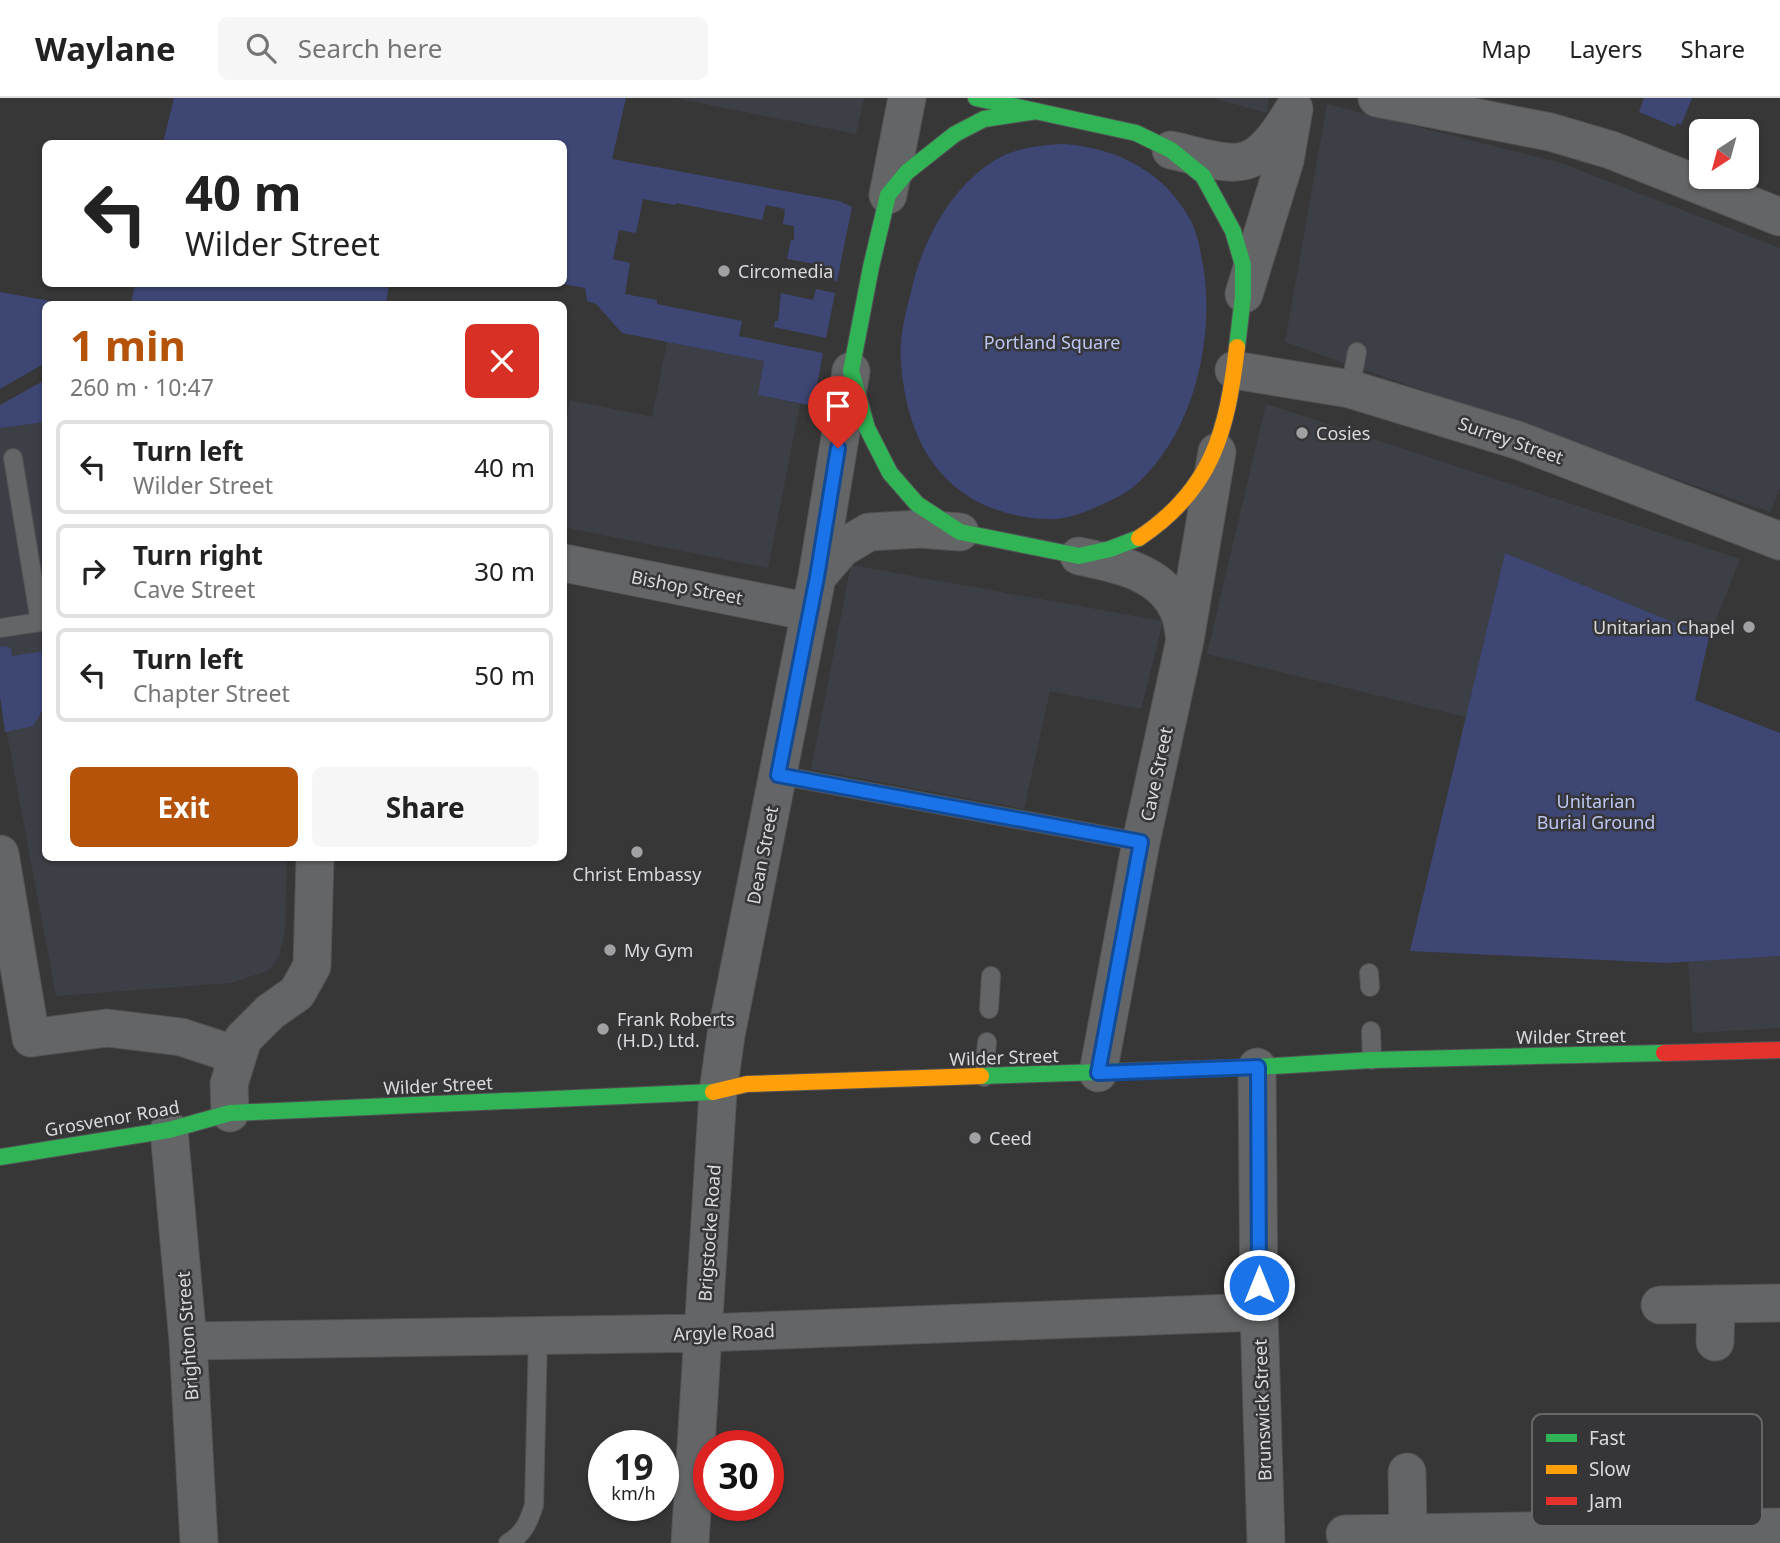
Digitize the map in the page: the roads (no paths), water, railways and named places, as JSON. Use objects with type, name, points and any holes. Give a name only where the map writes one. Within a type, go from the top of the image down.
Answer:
[{"type":"street","points":[[813,594],[851,371],[907,98]]},
{"type":"street","points":[[976,98],[1136,133],[1171,150],[1203,176],[1233,231],[1243,265],[1243,296],[1234,370],[1218,446],[1185,640]]},
{"type":"street","points":[[1377,98],[1550,132],[1611,150],[1780,216]]},
{"type":"street","points":[[1171,150],[1232,163],[1249,160],[1265,151],[1276,139],[1295,103]]},
{"type":"street","points":[[1243,296],[1285,160],[1295,103]]},
{"type":"street","points":[[888,195],[907,172],[955,134],[984,118],[1037,111]]},
{"type":"street","name":"Surrey Street","points":[[1234,370],[1350,389],[1517,440],[1780,541]]},
{"type":"street","points":[[851,371],[867,428],[890,473],[917,504],[960,532]]},
{"type":"street","points":[[1079,556],[1128,542],[1163,523],[1203,476],[1218,446]]},
{"type":"street","points":[[813,594],[842,548],[869,531],[920,529],[960,532],[1114,563],[1146,576],[1166,591],[1180,613],[1185,640]]},
{"type":"street","name":"Bishop Street","points":[[567,563],[813,594]]},
{"type":"street","name":"Dean Street","points":[[718,1091],[726,1035],[813,594]]},
{"type":"street","name":"Cave Street","points":[[1098,1073],[1141,842],[1185,640]]},
{"type":"street","points":[[0,854],[7,931],[32,1038],[107,1028],[181,1037],[236,1055]]},
{"type":"street","points":[[230,1113],[229,1084],[243,1039],[270,1012],[297,993],[312,965],[315,861]]},
{"type":"street","name":"Wilder Street","points":[[230,1113],[718,1091],[747,1084],[1258,1067],[1372,1060],[1780,1049]]},
{"type":"street","name":"Brunswick Street","points":[[1258,1067],[1259,1312],[1266,1543]]},
{"type":"street","name":"Brigstocke Road","points":[[690,1543],[718,1091]]},
{"type":"street","name":"Grosvenor Road","points":[[0,1157],[169,1130],[230,1113]]},
{"type":"street","name":"Brighton Street","points":[[169,1130],[188,1341],[199,1543]]},
{"type":"street","points":[[1660,1306],[1780,1303]]},
{"type":"street","points":[[1716,1304],[1716,1342]]},
{"type":"street","name":"Argyle Road","points":[[188,1341],[703,1333],[1259,1312]]},
{"type":"street","points":[[1407,1472],[1408,1532]]},
{"type":"street","points":[[1345,1534],[1780,1527]]},
{"type":"lane","points":[[1350,389],[1357,352]]},
{"type":"lane","points":[[0,628],[40,622],[13,458]]},
{"type":"lane","points":[[778,775],[1141,842]]},
{"type":"lane","points":[[989,1009],[991,976]]},
{"type":"lane","points":[[1371,1031],[1372,1060]]},
{"type":"lane","points":[[984,1077],[987,1042]]},
{"type":"lane","points":[[508,1543],[529,1523],[534,1504],[537,1335]]},
{"type":"place","name":"Circomedia","points":[[724,271]]},
{"type":"place","name":"Cosies","points":[[1302,433]]},
{"type":"place","name":"Unitarian Chapel","points":[[1749,627]]},
{"type":"place","name":"Christ Embassy","points":[[637,852]]},
{"type":"place","name":"My Gym","points":[[610,950]]},
{"type":"place","name":"Frank Roberts (H.D.) Ltd.","points":[[603,1029]]},
{"type":"place","name":"Ceed","points":[[975,1138]]},
{"type":"park label","name":"Portland Square","points":[[1052,342]]},
{"type":"park label","name":"Unitarian Burial Ground","points":[[1596,811]]}]
